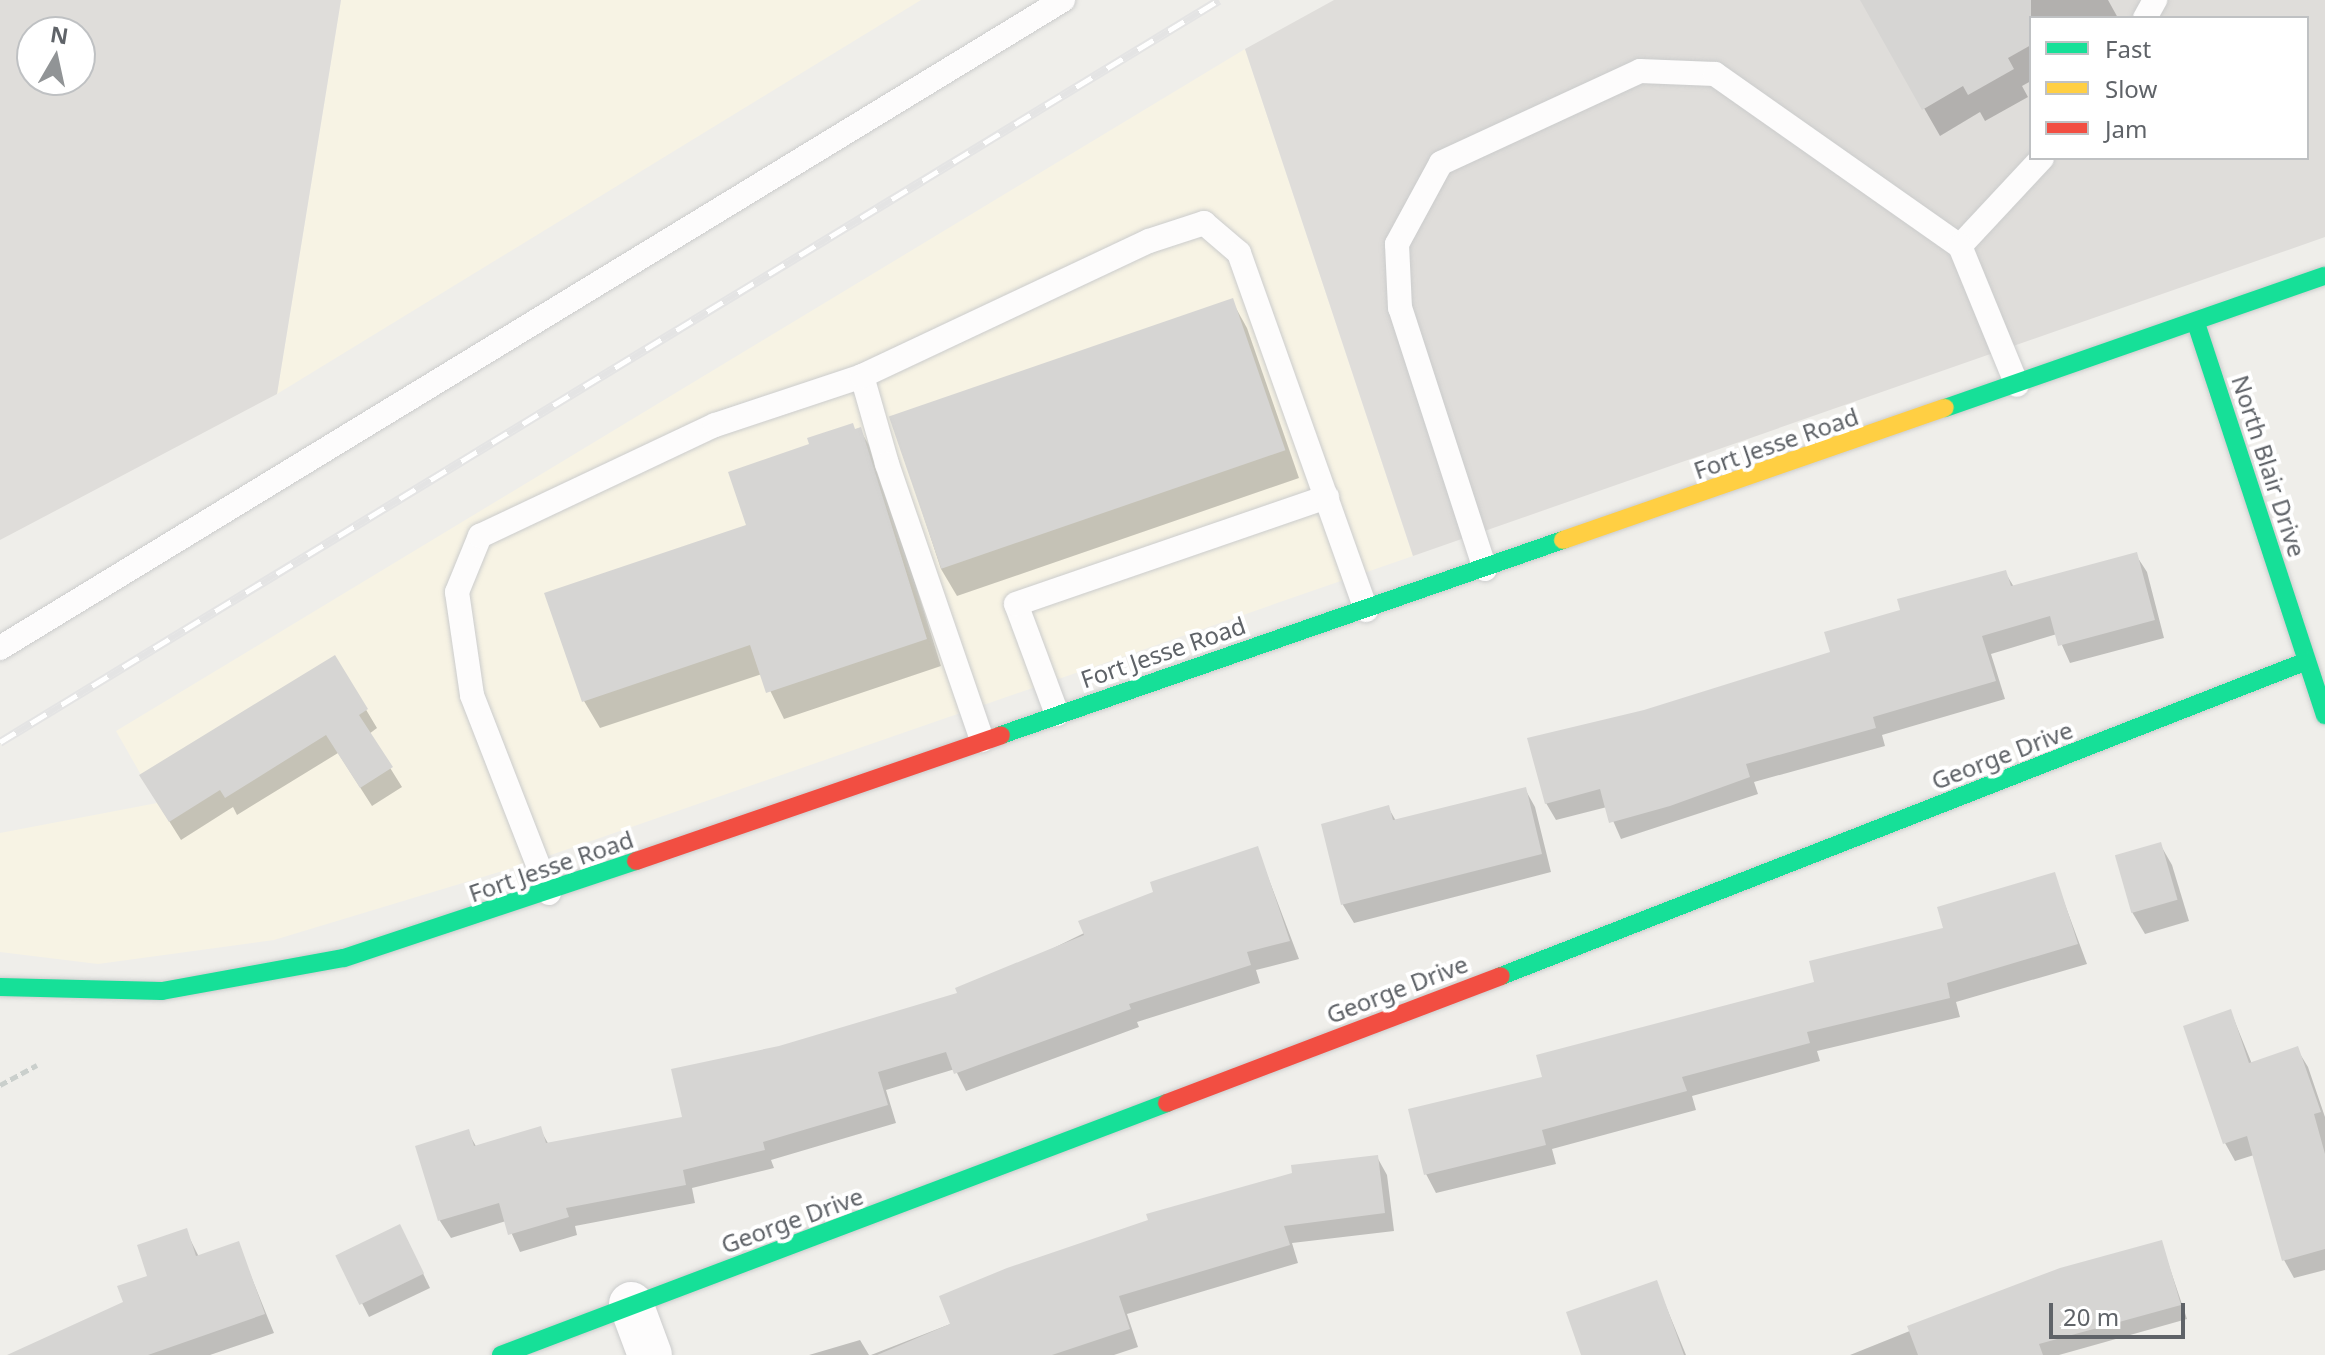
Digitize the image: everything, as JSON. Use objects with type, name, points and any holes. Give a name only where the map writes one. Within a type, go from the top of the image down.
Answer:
[{"type":"street","name":"Fort Jesse Road","points":[[0,987],[162,991],[260,975],[427,934],[2325,276]]},
{"type":"street","name":"North Blair Drive","points":[[2196,323],[2325,715]]},
{"type":"street","name":"George Drive","points":[[501,1355],[1454,994],[2307,661]]},
{"type":"street","points":[[631,1304],[650,1355]]},
{"type":"lane","points":[[0,648],[1063,0]]},
{"type":"lane","points":[[1485,569],[1400,308],[1397,244],[1441,163],[1640,71],[1715,74],[1960,246],[2017,385]]},
{"type":"lane","points":[[1960,246],[2040,160]]},
{"type":"lane","points":[[549,893],[472,695],[457,592],[480,536],[715,425],[862,376],[1149,241],[1204,223],[1239,253],[1366,610]]},
{"type":"lane","points":[[862,376],[902,509],[982,740]]},
{"type":"lane","points":[[1057,714],[1016,604],[1327,497]]},
{"type":"path","points":[[0,1085],[37,1065]]},
{"type":"shaded area","points":[[0,0],[341,0],[277,394],[0,540]]},
{"type":"shaded area","points":[[341,0],[921,0],[277,394]]},
{"type":"shaded area","points":[[1334,0],[2325,0],[2325,237],[1413,556],[1245,49]]},
{"type":"shaded area","points":[[1245,49],[1413,556],[522,865],[274,940],[98,964],[0,952],[0,833],[157,803],[116,731]]},
{"type":"building","points":[[1860,0],[2031,0],[2029,46],[2008,58],[2014,69],[1968,95],[1963,86],[1922,110]]},
{"type":"building","points":[[1233,298],[1285,450],[941,569],[889,417]]},
{"type":"building","points":[[853,423],[855,429],[861,427],[927,639],[766,693],[750,645],[582,702],[544,593],[746,525],[728,472],[809,444],[807,438]]},
{"type":"building","points":[[2137,552],[2155,620],[2058,646],[2050,616],[1982,636],[1996,681],[1873,717],[1876,728],[1746,764],[1750,777],[1670,806],[1609,823],[1600,789],[1545,804],[1527,738],[1644,710],[1830,652],[1824,632],[1900,610],[1897,599],[2006,570],[2011,586]]},
{"type":"building","points":[[335,655],[368,709],[359,715],[393,767],[360,788],[326,735],[225,798],[220,790],[169,822],[139,775]]},
{"type":"building","points":[[1526,787],[1542,854],[1341,905],[1321,824],[1389,805],[1393,820]]},
{"type":"building","points":[[2161,842],[2178,900],[2131,913],[2115,855]]},
{"type":"building","points":[[1258,846],[1290,941],[1247,952],[1251,965],[1129,1004],[1131,1009],[954,1074],[946,1052],[878,1072],[888,1105],[763,1142],[765,1150],[683,1170],[686,1185],[566,1208],[569,1217],[508,1235],[499,1203],[438,1221],[415,1146],[469,1129],[474,1146],[541,1126],[546,1143],[682,1117],[671,1069],[779,1046],[957,993],[955,988],[1084,935],[1078,921],[1153,892],[1150,882]]},
{"type":"building","points":[[2055,872],[2078,944],[1947,983],[1950,998],[1807,1032],[1810,1043],[1682,1077],[1687,1091],[1542,1130],[1546,1145],[1424,1175],[1408,1109],[1542,1077],[1536,1055],[1814,982],[1809,961],[1943,928],[1937,907]]},
{"type":"building","points":[[2231,1009],[2249,1063],[2298,1046],[2321,1112],[2314,1114],[2325,1154],[2325,1249],[2282,1261],[2247,1136],[2223,1144],[2183,1026]]},
{"type":"building","points":[[1378,1155],[1385,1213],[1284,1226],[1290,1245],[1119,1296],[1130,1329],[1052,1355],[877,1355],[950,1324],[939,1296],[1007,1268],[1148,1220],[1146,1214],[1292,1173],[1291,1165]]},
{"type":"building","points":[[400,1224],[424,1273],[359,1305],[335,1256]]},
{"type":"building","points":[[187,1228],[196,1256],[239,1241],[265,1314],[148,1355],[7,1355],[123,1302],[117,1286],[147,1276],[137,1245]]},
{"type":"building","points":[[2162,1240],[2181,1305],[2039,1344],[2043,1355],[1918,1355],[1907,1326],[2060,1268]]},
{"type":"building","points":[[1657,1280],[1684,1355],[1581,1355],[1566,1312]]},
{"type":"railway","points":[[0,742],[1219,0]]},
{"type":"traffic: fast","points":[[1945,408],[2325,276]]},
{"type":"traffic: fast","points":[[2196,323],[2325,715]]},
{"type":"traffic: fast","points":[[1001,735],[1563,540]]},
{"type":"traffic: fast","points":[[1501,976],[2307,661]]},
{"type":"traffic: fast","points":[[0,987],[162,991],[344,958],[636,861]]},
{"type":"traffic: fast","points":[[501,1355],[1167,1103]]},
{"type":"traffic: slow","points":[[1563,540],[1945,408]]},
{"type":"traffic: jam","points":[[636,861],[1001,735]]},
{"type":"traffic: jam","points":[[1167,1103],[1501,976]]}]
